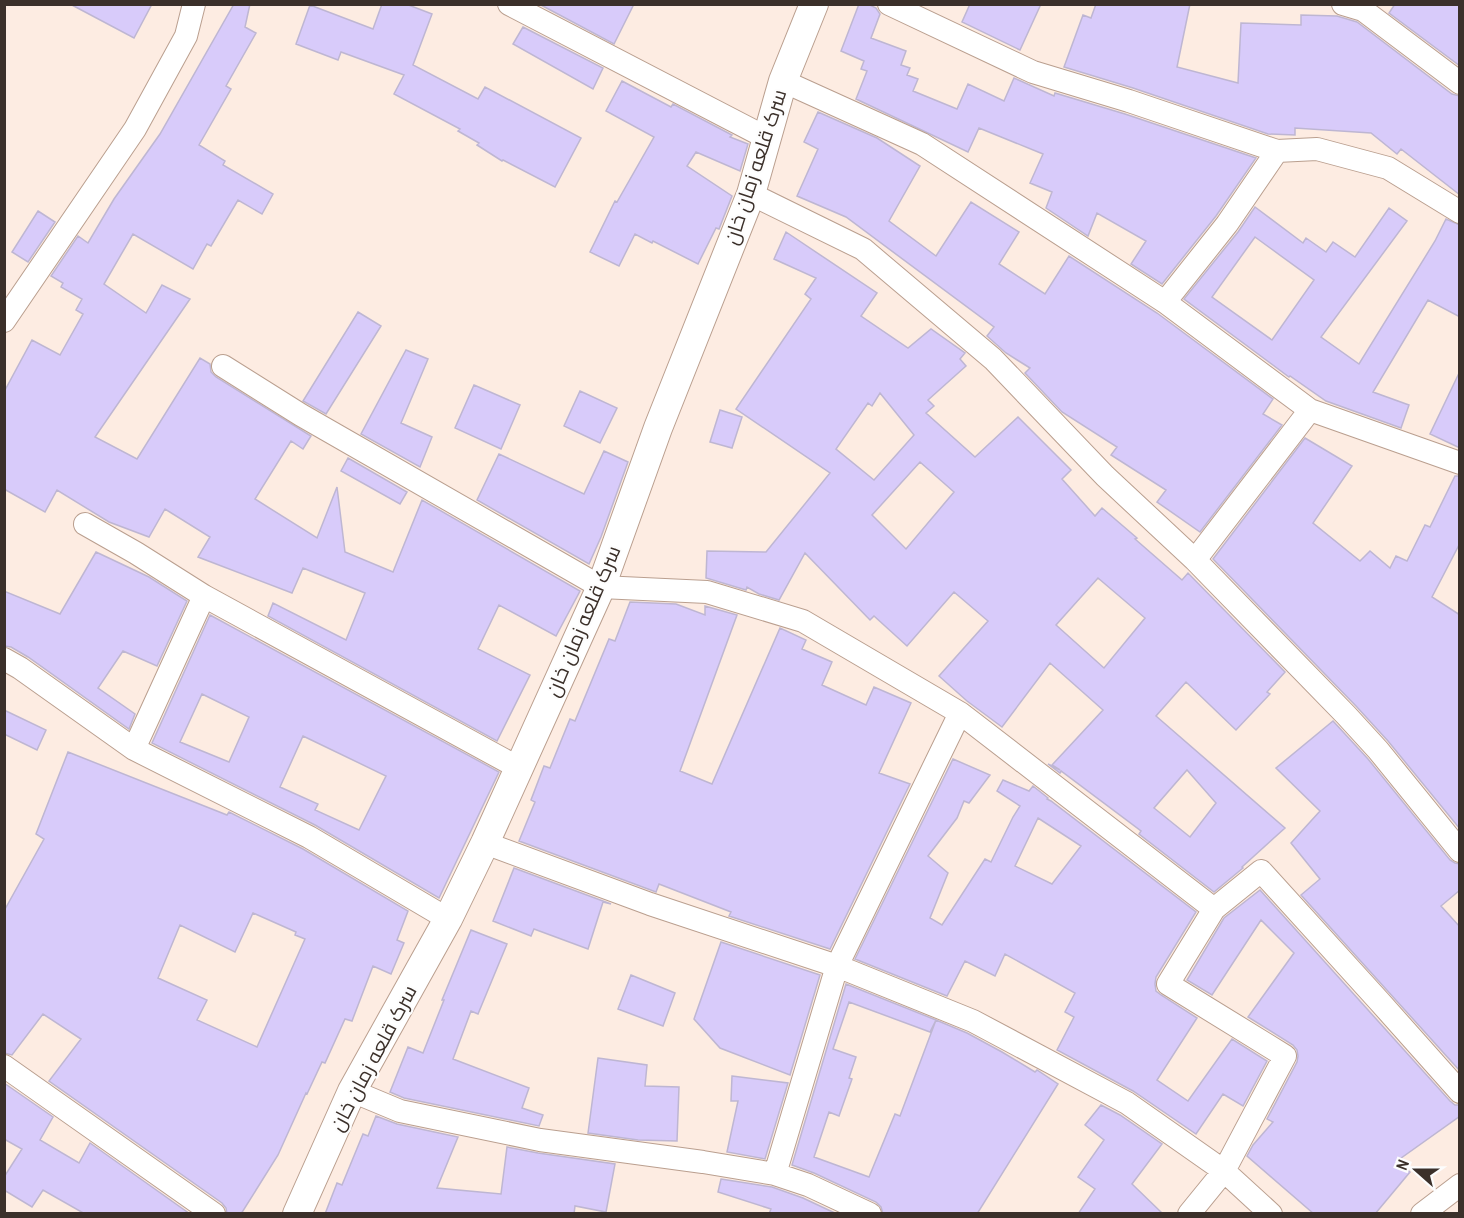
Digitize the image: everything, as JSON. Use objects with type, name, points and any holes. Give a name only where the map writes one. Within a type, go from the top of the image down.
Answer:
[{"type":"street","points":[[4,321],[135,129],[186,36],[194,4]]},
{"type":"street","points":[[509,4],[767,138]]},
{"type":"street","name":"سرک قلعه زمان خان","points":[[297,1214],[352,1091],[448,920],[601,587],[658,428],[751,194],[783,81],[814,4]]},
{"type":"street","points":[[889,4],[1032,72],[1277,151],[1317,149],[1388,168],[1460,212]]},
{"type":"street","points":[[1343,4],[1363,10],[1460,83]]},
{"type":"street","points":[[783,81],[922,144],[1165,302],[1310,410],[1460,463]]},
{"type":"street","points":[[1165,302],[1227,224],[1277,151]]},
{"type":"street","points":[[751,194],[863,249],[993,359],[1105,476],[1195,560],[1346,715],[1378,750],[1460,851]]},
{"type":"street","points":[[223,366],[301,415],[601,587],[707,592],[803,621],[960,713],[1214,909]]},
{"type":"street","points":[[1195,560],[1310,410]]},
{"type":"street","points":[[85,524],[204,596],[519,768]]},
{"type":"street","points":[[134,749],[204,596]]},
{"type":"street","points":[[4,659],[134,749],[309,837],[448,920]]},
{"type":"street","points":[[775,1174],[837,966],[960,713]]},
{"type":"street","points":[[485,843],[650,904],[837,966],[973,1021],[1127,1103],[1224,1171],[1271,1214]]},
{"type":"street","points":[[1189,1214],[1224,1171],[1285,1056],[1168,984],[1214,909],[1261,871],[1460,1092]]},
{"type":"street","points":[[4,1066],[214,1214]]},
{"type":"street","points":[[352,1091],[400,1111],[540,1140],[775,1174],[808,1185],[870,1214]]},
{"type":"street","points":[[1422,1214],[1460,1185]]},
{"type":"building","points":[[70,4],[152,4],[134,38]]},
{"type":"building","points":[[234,4],[250,4],[245,27],[256,33],[226,86],[231,89],[199,145],[225,161],[223,165],[273,194],[262,214],[238,200],[211,246],[207,244],[193,269],[133,234],[104,284],[146,313],[162,285],[190,299],[95,437],[137,459],[200,358],[210,364],[211,372],[216,377],[311,436],[303,449],[291,441],[255,499],[317,538],[337,487],[345,552],[393,572],[422,500],[580,591],[556,636],[499,605],[478,649],[530,675],[497,741],[268,616],[273,603],[346,640],[365,593],[303,568],[292,593],[198,557],[210,537],[165,509],[149,537],[109,522],[57,490],[45,512],[4,489],[4,392],[32,340],[60,355],[83,314],[76,310],[82,299],[61,287],[63,283],[51,276],[78,236],[88,243],[114,199],[160,134]]},
{"type":"building","points":[[382,4],[406,4],[432,14],[413,65],[478,99],[485,87],[581,138],[555,187],[502,161],[477,145],[479,143],[458,131],[460,129],[394,94],[404,75],[341,52],[338,60],[296,44],[310,5],[373,29]]},
{"type":"building","points":[[539,4],[634,4],[614,44]]},
{"type":"building","points":[[859,4],[868,4],[876,8],[880,14],[871,38],[906,51],[901,65],[910,68],[907,75],[918,79],[913,91],[957,109],[968,84],[1004,101],[1014,78],[1054,96],[1055,93],[1125,114],[1256,158],[1216,216],[1162,284],[1131,264],[1146,241],[1097,213],[1088,236],[1046,208],[1052,192],[1030,183],[1043,154],[979,128],[968,152],[856,99],[867,71],[861,69],[864,61],[841,51]]},
{"type":"building","points":[[970,4],[1041,4],[1020,50],[962,22]]},
{"type":"building","points":[[1096,4],[1190,4],[1177,67],[1238,83],[1241,23],[1301,25],[1301,15],[1337,16],[1357,22],[1452,94],[1460,96],[1460,195],[1401,149],[1397,154],[1371,133],[1295,128],[1295,135],[1268,134],[1064,67],[1083,15],[1091,18]]},
{"type":"building","points":[[1395,4],[1460,4],[1460,66],[1389,13]]},
{"type":"building","points":[[523,27],[603,68],[593,89],[513,44]]},
{"type":"building","points":[[622,81],[671,107],[673,104],[732,135],[730,137],[748,144],[740,171],[696,152],[687,166],[732,196],[719,229],[716,228],[698,264],[635,234],[619,266],[590,252],[615,201],[617,202],[654,137],[606,111]]},
{"type":"building","points":[[818,112],[877,138],[920,166],[889,221],[936,256],[971,202],[1019,232],[999,264],[1045,294],[1069,256],[1157,313],[1273,399],[1263,414],[1282,425],[1200,532],[1157,502],[1166,490],[1111,455],[1117,447],[1062,412],[1025,373],[1030,368],[1006,353],[987,336],[994,327],[846,217],[797,196],[818,149],[804,142]]},
{"type":"building","points":[[1255,207],[1303,243],[1306,238],[1326,252],[1333,242],[1355,257],[1389,208],[1407,221],[1321,337],[1359,364],[1435,241],[1446,219],[1460,225],[1460,317],[1428,300],[1373,392],[1409,405],[1401,428],[1326,401],[1289,377],[1184,299],[1238,232]],"holes":[[[1255,237],[1314,280],[1272,340],[1212,297]]]},
{"type":"building","points":[[38,211],[55,222],[28,262],[12,252]]},
{"type":"building","points":[[786,232],[877,293],[861,316],[908,348],[931,329],[965,353],[960,359],[966,366],[928,400],[934,406],[926,413],[975,457],[1018,417],[1071,470],[1062,479],[1095,516],[1102,508],[1182,580],[1188,573],[1285,672],[1267,692],[1270,694],[1236,730],[1186,682],[1156,716],[1285,828],[1214,892],[1139,834],[1141,831],[1061,771],[1060,773],[1048,764],[1060,770],[1052,765],[1103,710],[1050,663],[1002,727],[967,701],[939,676],[988,621],[954,592],[907,646],[874,616],[870,620],[805,553],[779,600],[759,594],[747,587],[746,590],[706,578],[707,551],[766,552],[830,473],[736,409],[811,299],[805,294],[816,278],[774,259]],"holes":[[[880,393],[914,435],[874,480],[836,449],[868,403],[872,406]],[[920,462],[954,492],[906,549],[872,515]],[[1098,578],[1145,618],[1104,668],[1056,625]],[[1187,770],[1216,803],[1190,837],[1154,808]]]},
{"type":"building","points":[[358,312],[381,326],[326,414],[303,401]]},
{"type":"building","points":[[406,350],[428,359],[401,423],[432,437],[420,467],[361,434]]},
{"type":"building","points":[[1460,371],[1460,448],[1430,434]]},
{"type":"building","points":[[474,385],[520,405],[501,449],[455,428]]},
{"type":"building","points":[[580,391],[617,408],[600,443],[564,426]]},
{"type":"building","points":[[720,410],[742,417],[732,448],[710,442]]},
{"type":"building","points":[[1305,438],[1352,466],[1313,523],[1360,561],[1370,551],[1390,568],[1396,556],[1407,561],[1425,525],[1430,527],[1455,476],[1460,476],[1460,543],[1432,597],[1460,615],[1460,829],[1388,741],[1356,706],[1213,559]]},
{"type":"building","points":[[604,451],[628,462],[589,564],[477,500],[499,454],[584,494]]},
{"type":"building","points":[[348,458],[407,492],[400,504],[341,471]]},
{"type":"building","points":[[96,552],[149,577],[187,601],[157,666],[123,651],[98,688],[135,714],[129,729],[28,657],[11,647],[4,646],[4,591],[60,614]]},
{"type":"building","points":[[630,602],[676,604],[705,615],[705,606],[737,615],[680,771],[712,784],[780,628],[806,640],[802,649],[832,662],[822,685],[866,705],[874,687],[911,703],[879,773],[910,784],[830,949],[729,916],[731,912],[659,884],[656,892],[519,841],[535,802],[531,800],[544,766],[550,768],[570,719],[575,721],[609,639],[615,641]]},
{"type":"building","points":[[210,615],[499,772],[439,898],[315,825],[152,743]],"holes":[[[202,694],[249,717],[229,762],[180,742]],[[303,736],[386,776],[359,830],[315,810],[318,804],[280,787]]]},
{"type":"building","points":[[4,710],[46,730],[37,750],[4,734]]},
{"type":"building","points":[[1333,721],[1368,759],[1450,860],[1460,864],[1460,890],[1441,906],[1460,927],[1460,1071],[1301,895],[1320,879],[1291,843],[1320,811],[1276,768]]},
{"type":"building","points":[[68,752],[227,815],[229,812],[303,849],[408,911],[397,940],[404,943],[391,974],[373,966],[352,1021],[345,1019],[325,1063],[322,1062],[306,1093],[278,1155],[241,1214],[227,1214],[222,1203],[49,1081],[81,1039],[43,1014],[12,1055],[4,1053],[4,911],[44,839],[36,834]],"holes":[[[253,913],[296,932],[295,935],[305,939],[257,1047],[197,1020],[207,1000],[158,978],[180,925],[235,952]]]},
{"type":"building","points":[[953,759],[990,775],[969,803],[964,801],[957,818],[928,856],[948,873],[930,918],[942,925],[985,859],[991,862],[1020,806],[997,791],[1003,780],[1029,791],[1033,786],[1196,912],[1156,977],[1155,984],[1156,991],[1197,1018],[1157,1080],[1188,1101],[1232,1039],[1267,1061],[1243,1106],[1223,1094],[1196,1134],[1133,1091],[1057,1050],[1074,1017],[1065,1012],[1075,993],[1005,954],[995,976],[965,961],[947,996],[855,959]],"holes":[[[1038,818],[1081,846],[1052,884],[1015,866]]]},
{"type":"building","points":[[514,868],[611,904],[603,902],[588,949],[534,929],[531,936],[493,921]]},
{"type":"building","points":[[1260,890],[1450,1101],[1455,1105],[1460,1105],[1460,1116],[1397,1161],[1410,1172],[1375,1214],[1314,1214],[1247,1156],[1253,1145],[1273,1122],[1267,1119],[1298,1056],[1293,1045],[1248,1017],[1294,953],[1261,920],[1212,995],[1187,980],[1224,918]]},
{"type":"building","points":[[471,930],[507,944],[478,1014],[471,1011],[453,1059],[529,1088],[522,1108],[543,1115],[539,1126],[404,1098],[390,1092],[408,1047],[423,1053]]},
{"type":"building","points":[[721,942],[820,975],[790,1075],[720,1048],[694,1019]]},
{"type":"building","points":[[631,975],[675,993],[663,1026],[618,1009]]},
{"type":"building","points":[[846,984],[936,1020],[967,1033],[1035,1072],[1037,1070],[1058,1084],[977,1214],[883,1214],[876,1202],[792,1165]],"holes":[[[849,1002],[930,1032],[936,1020],[900,1116],[895,1114],[869,1177],[814,1157],[829,1112],[839,1116],[852,1079],[849,1078],[856,1057],[833,1049]]]},
{"type":"building","points":[[598,1058],[647,1065],[645,1086],[679,1087],[677,1141],[638,1140],[588,1133]]},
{"type":"building","points":[[732,1076],[788,1083],[765,1159],[727,1152],[738,1101],[731,1101]]},
{"type":"building","points":[[4,1083],[53,1117],[40,1140],[79,1163],[90,1143],[190,1214],[85,1214],[43,1190],[32,1207],[4,1190],[4,1177],[22,1149],[4,1139]]},
{"type":"building","points":[[1101,1105],[1120,1115],[1162,1144],[1132,1184],[1163,1214],[1078,1214],[1095,1189],[1078,1177],[1104,1140],[1085,1125]]},
{"type":"building","points":[[376,1116],[397,1124],[458,1137],[437,1188],[501,1194],[507,1147],[615,1164],[606,1212],[575,1206],[574,1214],[325,1214],[337,1183],[342,1185],[363,1134],[368,1136]]},
{"type":"building","points":[[721,1179],[772,1187],[837,1214],[769,1214],[771,1209],[718,1192]]}]
